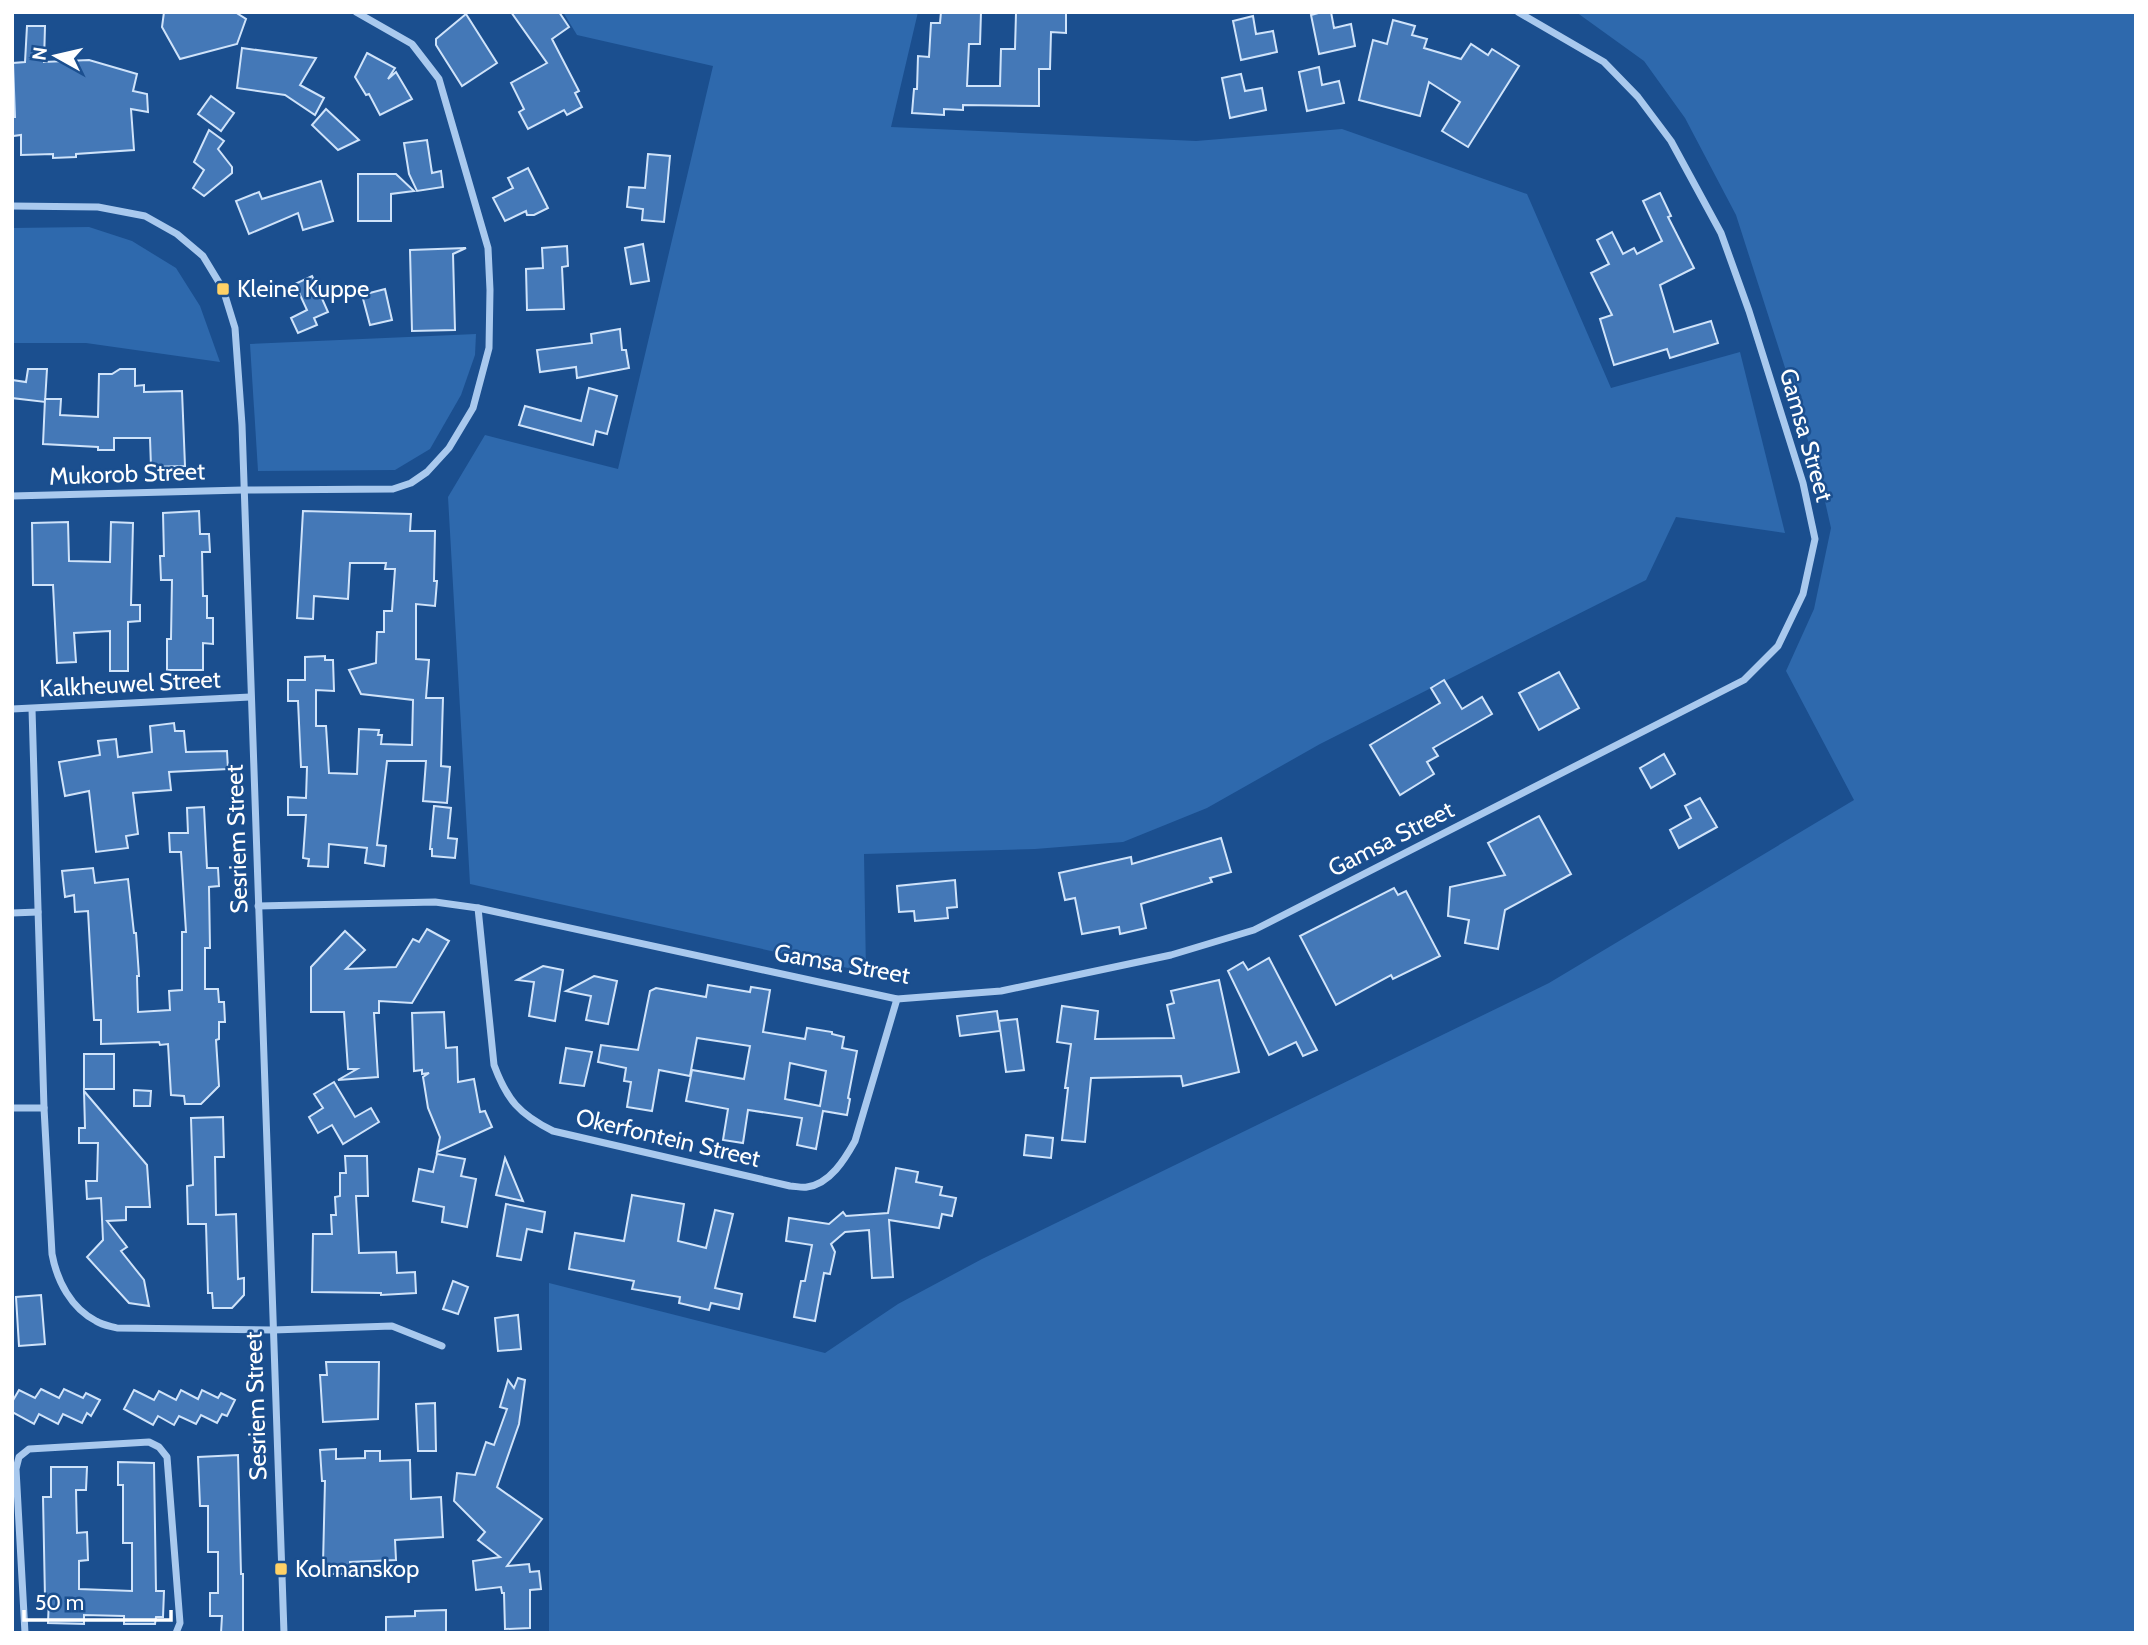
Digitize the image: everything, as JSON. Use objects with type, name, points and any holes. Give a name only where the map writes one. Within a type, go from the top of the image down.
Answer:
[{"type":"street","name":"Mukorob Street","points":[[12,496],[393,489],[427,472],[449,448],[473,408],[489,348],[488,248],[439,79],[412,44],[356,12]]},
{"type":"street","name":"Gamsa Street","points":[[258,906],[435,902],[478,908],[897,999],[1001,991],[1171,955],[1254,930],[1744,680],[1778,646],[1803,594],[1815,539],[1803,483],[1749,312],[1721,233],[1671,141],[1638,97],[1604,62],[1518,12]]},
{"type":"street","name":"Sesriem Street","points":[[12,206],[98,207],[145,216],[177,234],[203,256],[223,289],[235,328],[242,425],[284,1633]]},
{"type":"street","name":"Kalkheuwel Street","points":[[12,709],[250,697]]},
{"type":"street","points":[[33,709],[44,1108],[52,1254],[55,1269],[67,1294],[78,1308],[96,1322],[117,1328],[273,1330],[392,1326],[442,1346]]},
{"type":"street","name":"Okerfontein Street","points":[[478,908],[494,1065],[502,1086],[514,1105],[534,1121],[553,1131],[790,1186],[808,1188],[827,1178],[843,1161],[855,1141],[897,999]]},
{"type":"street","points":[[12,914],[38,912]]},
{"type":"street","points":[[12,1108],[44,1108]]},
{"type":"street","points":[[24,1633],[16,1469],[19,1457],[29,1449],[149,1442],[159,1447],[167,1457],[180,1623],[176,1633]]},
{"type":"shaded area","points":[[563,12],[918,12],[891,127],[1196,141],[1342,129],[1527,194],[1611,388],[1740,352],[1785,533],[1676,517],[1646,580],[1320,744],[1207,808],[1123,842],[1035,849],[864,854],[866,972],[470,884],[448,497],[485,435],[618,469],[713,66],[577,35]]},
{"type":"shaded area","points":[[1576,12],[2136,12],[2136,1633],[549,1633],[549,1283],[825,1353],[898,1304],[982,1259],[1549,983],[1854,800],[1786,671],[1814,609],[1831,528],[1819,475],[1736,215],[1685,118],[1644,61]]},
{"type":"shaded area","points":[[89,227],[132,241],[176,268],[200,306],[220,362],[86,343],[12,343],[12,228]]},
{"type":"shaded area","points":[[476,334],[475,355],[461,395],[430,449],[395,470],[258,471],[250,344]]},
{"type":"building","points":[[164,12],[235,12],[246,19],[237,44],[180,59],[162,27]]},
{"type":"building","points":[[511,12],[559,12],[569,27],[552,39],[579,91],[575,93],[582,107],[567,115],[564,110],[528,129],[519,112],[524,109],[511,83],[547,63]]},
{"type":"building","points":[[941,12],[981,12],[980,44],[969,44],[967,86],[1000,86],[1001,49],[1015,49],[1016,13],[1066,12],[1066,33],[1051,32],[1050,69],[1039,69],[1039,106],[963,105],[963,110],[944,109],[944,115],[912,113],[914,89],[917,89],[918,56],[929,57],[931,23],[940,23]]},
{"type":"building","points":[[1331,12],[1334,28],[1351,24],[1355,46],[1319,54],[1311,15]]},
{"type":"building","points":[[466,14],[497,63],[462,86],[436,45],[436,39]]},
{"type":"building","points":[[1253,16],[1256,34],[1273,31],[1277,52],[1241,60],[1233,21]]},
{"type":"building","points":[[1393,20],[1415,26],[1412,35],[1427,39],[1424,48],[1461,59],[1471,44],[1488,55],[1492,49],[1519,66],[1468,147],[1442,131],[1460,102],[1429,82],[1420,116],[1359,100],[1373,40],[1387,44]]},
{"type":"building","points":[[27,26],[45,26],[44,62],[89,60],[137,74],[133,91],[147,94],[148,112],[131,109],[134,150],[76,154],[76,157],[53,158],[53,154],[21,155],[21,135],[13,136],[13,63],[25,62]]},
{"type":"building","points":[[242,48],[316,58],[300,85],[324,98],[315,115],[285,95],[237,88]]},
{"type":"building","points":[[367,53],[395,68],[388,79],[396,72],[412,99],[380,115],[369,94],[366,95],[355,77]]},
{"type":"building","points":[[1319,67],[1322,85],[1339,81],[1344,103],[1307,111],[1299,72]]},
{"type":"building","points":[[1241,74],[1245,91],[1262,88],[1266,110],[1230,118],[1222,78]]},
{"type":"building","points":[[211,96],[234,113],[221,131],[198,114]]},
{"type":"building","points":[[326,109],[359,140],[338,150],[312,125]]},
{"type":"building","points":[[209,130],[224,141],[218,149],[232,167],[232,173],[204,196],[193,188],[204,170],[194,162]]},
{"type":"building","points":[[427,140],[432,173],[441,171],[443,187],[417,191],[409,174],[404,143]]},
{"type":"building","points":[[648,154],[670,156],[664,222],[642,220],[643,209],[627,207],[629,187],[645,188]]},
{"type":"building","points":[[528,168],[548,208],[534,215],[527,215],[526,211],[505,221],[493,198],[513,188],[508,178]]},
{"type":"building","points":[[358,174],[396,174],[414,191],[391,194],[391,221],[358,221]]},
{"type":"building","points":[[321,181],[333,221],[303,230],[298,213],[249,234],[236,201],[259,192],[262,199]]},
{"type":"building","points":[[1660,193],[1671,216],[1668,217],[1694,268],[1660,285],[1674,332],[1711,321],[1718,343],[1670,358],[1667,349],[1614,365],[1600,319],[1612,315],[1591,273],[1609,264],[1597,240],[1612,232],[1623,254],[1634,248],[1637,254],[1662,241],[1643,201]]},
{"type":"building","points":[[643,244],[649,281],[631,284],[625,248]]},
{"type":"building","points":[[567,246],[568,266],[562,267],[564,309],[527,310],[526,269],[543,268],[542,248]]},
{"type":"building","points":[[466,248],[453,254],[455,330],[412,331],[410,250]]},
{"type":"building","points":[[312,276],[328,312],[314,318],[317,325],[298,333],[291,318],[307,310],[295,284]]},
{"type":"building","points":[[385,289],[392,320],[370,325],[362,295]]},
{"type":"building","points":[[620,329],[622,350],[626,350],[629,368],[577,378],[576,367],[540,372],[537,350],[592,343],[591,334]]},
{"type":"building","points":[[28,369],[47,369],[45,402],[12,398],[12,380],[26,382]]},
{"type":"building","points":[[120,369],[135,369],[135,386],[144,385],[144,392],[182,391],[185,466],[151,467],[150,438],[114,438],[114,450],[43,444],[45,399],[61,399],[60,415],[98,417],[99,374],[112,374]]},
{"type":"building","points":[[589,388],[617,396],[607,434],[596,431],[593,445],[519,425],[525,406],[581,421]]},
{"type":"building","points":[[199,511],[200,534],[209,534],[210,552],[202,552],[203,596],[207,596],[207,618],[213,618],[213,644],[203,643],[203,670],[167,670],[167,639],[171,639],[172,580],[161,580],[160,556],[164,556],[163,513]]},
{"type":"building","points":[[303,511],[411,514],[410,531],[435,531],[435,606],[416,604],[416,659],[429,660],[426,698],[443,698],[441,766],[450,767],[447,803],[423,801],[426,761],[387,761],[377,845],[386,846],[384,866],[365,863],[367,848],[329,844],[328,867],[308,866],[309,859],[303,858],[306,815],[288,815],[288,797],[306,798],[307,767],[301,767],[298,701],[288,701],[288,680],[305,680],[305,657],[325,656],[325,660],[333,660],[334,691],[316,690],[316,726],[326,726],[329,773],[357,774],[359,729],[379,730],[378,735],[382,735],[381,744],[412,745],[413,700],[361,694],[349,670],[376,663],[377,632],[384,632],[384,611],[392,611],[395,569],[385,569],[386,563],[350,563],[348,599],[314,596],[313,619],[297,618]]},
{"type":"building","points":[[68,522],[69,561],[110,562],[111,522],[133,523],[131,605],[140,605],[140,621],[128,622],[128,671],[110,671],[110,631],[74,633],[76,662],[57,663],[53,585],[33,585],[32,523]]},
{"type":"building","points":[[1559,672],[1579,708],[1539,730],[1519,693]]},
{"type":"building","points":[[1444,680],[1462,709],[1482,697],[1492,714],[1433,748],[1438,756],[1427,762],[1434,774],[1400,795],[1370,745],[1440,703],[1431,688]]},
{"type":"building","points":[[174,723],[175,731],[184,731],[186,752],[227,751],[228,769],[169,772],[171,790],[133,793],[138,834],[126,836],[128,848],[96,852],[89,791],[65,796],[59,762],[100,755],[98,741],[116,739],[118,757],[152,752],[150,726]]},
{"type":"building","points":[[1664,754],[1675,774],[1651,788],[1640,768]]},
{"type":"building","points":[[1700,798],[1717,827],[1679,848],[1670,830],[1691,818],[1685,806]]},
{"type":"building","points":[[434,806],[451,808],[448,838],[457,839],[455,858],[432,856],[430,849]]},
{"type":"building","points":[[204,807],[207,868],[218,868],[219,886],[209,887],[210,948],[205,948],[205,989],[218,989],[219,1002],[224,1002],[225,1022],[219,1022],[219,1039],[216,1040],[219,1086],[201,1104],[185,1104],[184,1096],[171,1095],[168,1044],[101,1044],[101,1020],[94,1020],[88,911],[75,912],[74,895],[65,897],[62,871],[93,868],[95,883],[128,879],[136,933],[138,1012],[170,1010],[169,991],[182,990],[182,932],[186,932],[181,852],[170,852],[169,833],[188,833],[187,808]]},
{"type":"building","points":[[1539,816],[1571,874],[1505,910],[1498,949],[1465,943],[1469,920],[1448,916],[1450,887],[1505,875],[1488,843]]},
{"type":"building","points":[[1221,838],[1231,872],[1210,878],[1212,882],[1141,904],[1146,928],[1120,934],[1119,927],[1082,934],[1075,898],[1065,900],[1059,873],[1131,857],[1132,864]]},
{"type":"building","points":[[955,880],[957,907],[947,908],[948,918],[915,921],[914,911],[899,912],[897,886]]},
{"type":"building","points":[[1394,888],[1398,895],[1406,891],[1440,956],[1393,979],[1391,975],[1336,1005],[1300,936]]},
{"type":"building","points":[[427,929],[449,941],[412,1003],[379,1001],[379,1013],[374,1013],[378,1077],[338,1080],[357,1069],[348,1069],[344,1012],[311,1012],[311,967],[345,931],[365,950],[346,969],[396,967],[413,939],[419,942]]},
{"type":"building","points":[[1269,958],[1317,1050],[1303,1056],[1296,1042],[1269,1055],[1228,971],[1243,962],[1248,970]]},
{"type":"building","points":[[543,966],[563,970],[555,1021],[529,1016],[534,982],[517,980]]},
{"type":"building","points":[[594,976],[617,981],[608,1024],[586,1020],[591,996],[566,991]]},
{"type":"building","points":[[1219,980],[1239,1072],[1183,1086],[1181,1076],[1091,1078],[1085,1142],[1062,1140],[1071,1044],[1057,1042],[1062,1006],[1098,1011],[1095,1039],[1174,1038],[1167,1005],[1174,1003],[1171,991]]},
{"type":"building","points":[[708,985],[750,992],[751,987],[770,990],[763,1032],[805,1039],[807,1028],[832,1032],[844,1037],[842,1048],[857,1051],[847,1115],[823,1111],[816,1149],[797,1145],[802,1118],[748,1110],[743,1143],[723,1140],[728,1109],[686,1101],[692,1070],[744,1079],[750,1046],[697,1038],[690,1076],[659,1070],[652,1111],[627,1107],[631,1082],[624,1081],[626,1068],[598,1062],[601,1045],[638,1050],[650,991],[656,988],[706,997]],"holes":[[[790,1063],[826,1071],[820,1106],[785,1099]]]},
{"type":"building","points":[[997,1011],[1000,1031],[960,1036],[957,1016]]},
{"type":"building","points":[[444,1012],[446,1048],[457,1047],[458,1082],[474,1079],[480,1112],[485,1111],[492,1127],[437,1152],[440,1137],[428,1108],[423,1077],[429,1073],[414,1071],[412,1013]]},
{"type":"building","points":[[1017,1019],[1024,1070],[1006,1072],[999,1021]]},
{"type":"building","points":[[566,1048],[592,1052],[584,1086],[560,1083]]},
{"type":"building","points":[[84,1054],[114,1054],[114,1089],[84,1089]]},
{"type":"building","points":[[334,1082],[355,1117],[371,1108],[379,1122],[343,1144],[332,1125],[318,1133],[309,1117],[323,1108],[314,1094]]},
{"type":"building","points":[[134,1090],[151,1091],[150,1106],[134,1106]]},
{"type":"building","points":[[84,1091],[147,1165],[150,1207],[126,1207],[126,1220],[107,1221],[127,1247],[121,1251],[144,1280],[149,1306],[129,1303],[87,1257],[103,1240],[101,1198],[87,1199],[86,1181],[97,1181],[98,1143],[79,1143],[79,1128],[85,1128]]},
{"type":"building","points":[[223,1117],[224,1157],[215,1157],[216,1215],[236,1214],[238,1279],[244,1278],[244,1295],[232,1308],[213,1308],[212,1293],[208,1293],[206,1224],[188,1224],[187,1186],[193,1185],[191,1118]]},
{"type":"building","points":[[1026,1135],[1053,1138],[1051,1158],[1024,1155]]},
{"type":"building","points":[[437,1154],[465,1159],[461,1176],[476,1179],[467,1227],[442,1222],[444,1207],[413,1201],[419,1169],[433,1172]]},
{"type":"building","points":[[345,1156],[367,1156],[368,1196],[356,1196],[359,1253],[396,1252],[397,1273],[415,1272],[416,1293],[381,1295],[312,1292],[313,1234],[332,1234],[331,1215],[336,1215],[335,1197],[340,1196],[340,1173],[346,1173]]},
{"type":"building","points":[[505,1158],[523,1201],[496,1195]]},
{"type":"building","points":[[896,1168],[918,1172],[916,1182],[942,1187],[940,1195],[956,1198],[952,1216],[942,1214],[939,1228],[889,1220],[893,1277],[872,1278],[869,1230],[845,1232],[831,1244],[835,1252],[830,1274],[824,1273],[815,1321],[794,1317],[812,1245],[786,1241],[789,1218],[829,1224],[843,1212],[846,1216],[888,1213]]},
{"type":"building","points":[[632,1195],[684,1204],[678,1241],[706,1248],[715,1210],[733,1214],[715,1288],[742,1294],[739,1309],[711,1303],[709,1310],[679,1303],[680,1297],[632,1289],[634,1281],[569,1269],[575,1233],[624,1241]]},
{"type":"building","points":[[506,1204],[545,1212],[542,1232],[527,1229],[521,1260],[497,1256]]},
{"type":"building","points":[[453,1281],[468,1287],[458,1314],[443,1309]]},
{"type":"building","points":[[41,1295],[45,1344],[19,1346],[16,1297]]},
{"type":"building","points":[[518,1315],[521,1349],[498,1351],[495,1318]]},
{"type":"building","points":[[326,1362],[379,1362],[378,1419],[323,1422],[320,1375],[327,1375]]},
{"type":"building","points":[[518,1378],[525,1380],[519,1424],[497,1487],[542,1519],[507,1566],[529,1564],[530,1572],[539,1571],[541,1589],[530,1590],[530,1628],[505,1629],[504,1593],[501,1587],[476,1590],[473,1561],[500,1557],[478,1540],[485,1532],[454,1501],[457,1473],[475,1475],[486,1442],[494,1445],[507,1409],[500,1407],[508,1380],[514,1388]]},
{"type":"building","points":[[41,1389],[59,1398],[64,1389],[83,1398],[86,1393],[100,1400],[91,1416],[87,1413],[82,1423],[63,1414],[58,1424],[39,1414],[34,1424],[12,1412],[12,1402],[19,1390],[35,1398]]},
{"type":"building","points":[[134,1390],[154,1400],[159,1391],[176,1400],[181,1390],[198,1399],[202,1390],[218,1398],[221,1393],[235,1400],[227,1416],[222,1414],[217,1423],[201,1415],[196,1424],[179,1416],[174,1425],[158,1416],[153,1425],[124,1409]]},
{"type":"building","points":[[435,1403],[436,1451],[418,1451],[416,1404]]},
{"type":"building","points":[[336,1449],[336,1459],[365,1458],[365,1451],[380,1451],[380,1461],[410,1460],[411,1499],[441,1497],[443,1537],[395,1540],[396,1560],[350,1562],[350,1574],[328,1574],[329,1564],[323,1564],[325,1481],[322,1481],[320,1450]]},
{"type":"building","points":[[238,1455],[243,1633],[221,1633],[222,1616],[210,1616],[210,1593],[218,1593],[218,1552],[208,1552],[208,1506],[200,1506],[198,1457]]},
{"type":"building","points":[[118,1462],[154,1463],[156,1591],[164,1591],[163,1617],[156,1617],[155,1624],[124,1624],[124,1616],[84,1615],[84,1624],[48,1623],[43,1497],[51,1497],[51,1467],[87,1467],[86,1490],[76,1490],[77,1533],[87,1532],[88,1560],[79,1561],[79,1589],[132,1591],[132,1543],[123,1543],[123,1485],[118,1485]]},
{"type":"building","points":[[446,1610],[446,1633],[386,1633],[386,1617],[415,1616],[415,1611]]},
{"type":"place","name":"Kleine Kuppe","points":[[223,289]]},
{"type":"place","name":"Kolmanskop","points":[[281,1569]]}]
